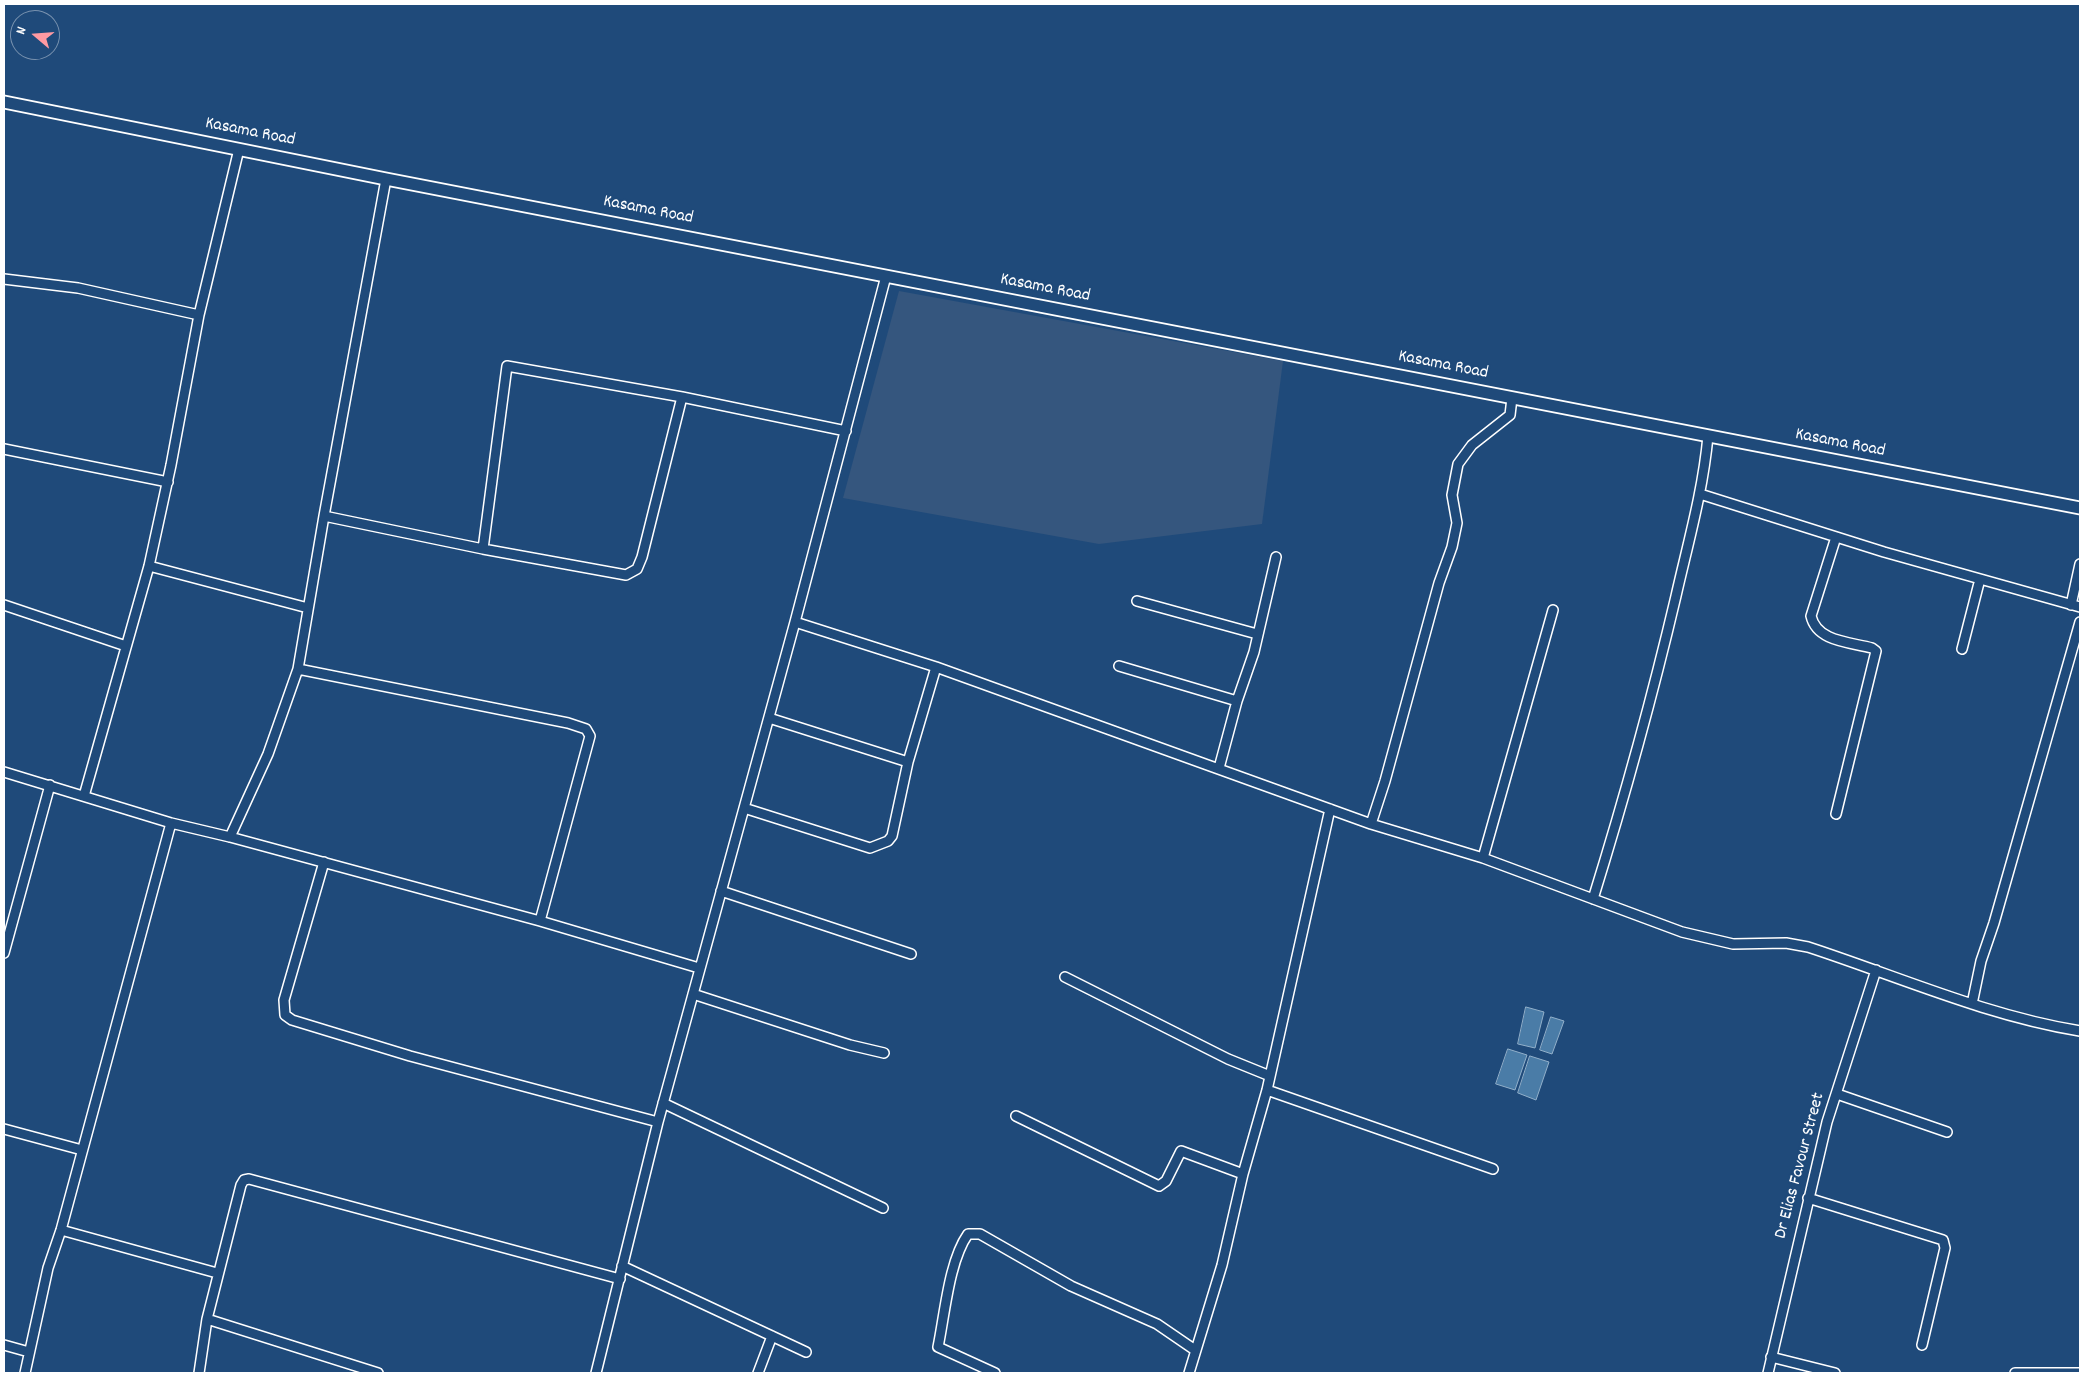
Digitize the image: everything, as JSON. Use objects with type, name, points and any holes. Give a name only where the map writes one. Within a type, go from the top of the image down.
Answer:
[{"type":"street","name":"Kasama Road","points":[[4,102],[386,179],[2080,508]]},
{"type":"street","points":[[84,796],[149,566],[168,482],[199,315],[239,149]]},
{"type":"street","points":[[230,837],[268,754],[298,669],[386,179]]},
{"type":"street","points":[[596,1373],[663,1103],[795,622],[886,276]]},
{"type":"street","points":[[4,279],[78,288],[199,315]]},
{"type":"street","points":[[483,549],[507,366],[682,397],[846,431]]},
{"type":"street","points":[[324,516],[483,549],[626,575],[637,569],[642,557],[682,397]]},
{"type":"street","points":[[1371,824],[1452,547],[1457,523],[1452,494],[1458,464],[1472,445],[1510,414],[1512,398]]},
{"type":"street","points":[[1593,899],[1623,800],[1662,656],[1700,494],[1708,436]]},
{"type":"street","points":[[4,450],[168,482]]},
{"type":"street","points":[[1700,494],[1836,537],[2080,607]]},
{"type":"street","points":[[1836,537],[1811,616],[1813,625],[1824,636],[1872,648],[1876,651],[1836,814]]},
{"type":"street","points":[[1219,768],[1237,701],[1254,652],[1276,557]]},
{"type":"street","points":[[2071,604],[2080,564]]},
{"type":"street","points":[[149,566],[308,608]]},
{"type":"street","points":[[1962,649],[1980,579]]},
{"type":"street","points":[[1137,600],[1257,634]]},
{"type":"street","points":[[4,605],[126,646]]},
{"type":"street","points":[[1483,858],[1553,610]]},
{"type":"street","points":[[795,622],[936,667],[1371,824],[1483,858],[1682,932],[1733,944],[1786,943],[1808,947],[1972,1004],[2040,1023],[2080,1031]]},
{"type":"street","points":[[1972,1004],[1981,962],[1994,923],[2080,622]]},
{"type":"street","points":[[1120,666],[1237,701]]},
{"type":"street","points":[[744,808],[870,848],[888,841],[892,836],[908,762],[936,667]]},
{"type":"street","points":[[298,669],[568,723],[586,729],[590,736],[540,921]]},
{"type":"street","points":[[769,718],[908,762]]},
{"type":"street","points":[[4,772],[171,823],[230,837],[540,921],[699,968]]},
{"type":"street","points":[[4,953],[50,785]]},
{"type":"street","points":[[1189,1373],[1222,1265],[1267,1090],[1330,809]]},
{"type":"street","points":[[24,1373],[48,1268],[61,1230],[171,823]]},
{"type":"street","points":[[324,862],[284,1000],[285,1015],[292,1020],[410,1056],[658,1122]]},
{"type":"street","points":[[721,892],[912,954]]},
{"type":"street","name":"Dr Elias Favour Street","points":[[1768,1373],[1827,1122],[1876,970]]},
{"type":"street","points":[[1066,977],[1228,1059],[1270,1076]]},
{"type":"street","points":[[693,994],[850,1045],[884,1053]]},
{"type":"street","points":[[1267,1090],[1493,1169]]},
{"type":"street","points":[[1837,1094],[1947,1132]]},
{"type":"street","points":[[663,1103],[883,1208]]},
{"type":"street","points":[[1016,1116],[1159,1186],[1166,1180],[1181,1151],[1244,1174]]},
{"type":"street","points":[[4,1129],[82,1150]]},
{"type":"street","points":[[199,1373],[207,1319],[217,1272],[244,1180],[249,1179],[620,1279]]},
{"type":"street","points":[[1808,1198],[1943,1240],[1945,1248],[1922,1345]]},
{"type":"street","points":[[61,1230],[217,1272]]},
{"type":"street","points":[[994,1373],[938,1346],[955,1265],[962,1242],[968,1234],[980,1234],[1071,1286],[1157,1324],[1195,1350]]},
{"type":"street","points":[[622,1266],[806,1352]]},
{"type":"street","points":[[207,1319],[365,1371],[378,1373]]},
{"type":"street","points":[[758,1373],[772,1336]]},
{"type":"street","points":[[4,1345],[30,1352]]},
{"type":"street","points":[[1771,1357],[1835,1373]]},
{"type":"street","points":[[2015,1373],[2080,1373]]},
{"type":"shaded area","points":[[899,291],[1283,361],[1262,524],[1099,544],[843,498]]},
{"type":"shaded area","points":[[1526,1007],[1544,1012],[1535,1048],[1518,1044]]},
{"type":"shaded area","points":[[1551,1017],[1564,1021],[1552,1054],[1540,1050]]},
{"type":"shaded area","points":[[1508,1049],[1527,1055],[1515,1090],[1496,1084]]},
{"type":"shaded area","points":[[1530,1056],[1549,1062],[1536,1100],[1518,1093]]}]
